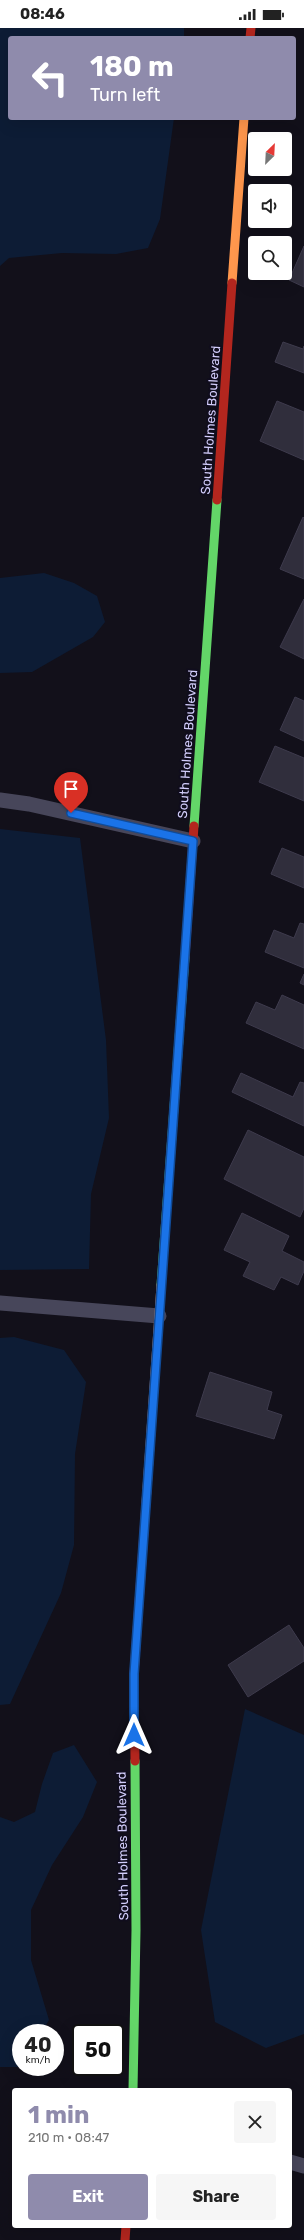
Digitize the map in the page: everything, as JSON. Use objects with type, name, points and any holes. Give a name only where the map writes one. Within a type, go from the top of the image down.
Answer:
[{"type":"main road","name":"South Holmes Boulevard","points":[[133,2088],[136,1937],[134,1674],[244,120]]},
{"type":"main road","points":[[125,2240],[126,2228]]},
{"type":"lane","points":[[0,800],[30,804],[193,841]]},
{"type":"lane","points":[[0,1303],[159,1316]]},
{"type":"lane","points":[[292,2163],[304,2166]]},
{"type":"water","points":[[0,28],[184,28],[184,36],[8,36],[8,120],[174,120],[160,219],[148,248],[116,254],[62,253],[9,258],[0,266]]},
{"type":"water","points":[[44,573],[74,583],[97,596],[105,622],[93,637],[32,672],[0,673],[0,578]]},
{"type":"water","points":[[0,829],[80,838],[106,1040],[109,1118],[91,1194],[89,1269],[0,1270]]},
{"type":"water","points":[[14,1337],[64,1350],[86,1382],[75,1454],[74,1545],[61,1593],[10,1704],[0,1705],[0,1338]]},
{"type":"water","points":[[245,1709],[304,1735],[304,2034],[266,2048],[215,2022],[201,1930]]},
{"type":"water","points":[[74,1745],[97,1782],[83,1817],[52,1865],[31,1910],[31,1960],[49,2020],[47,2024],[12,2024],[12,2067],[0,2067],[0,1817],[14,1822],[35,1812],[42,1784],[53,1753]]},
{"type":"building","points":[[304,246],[304,287],[289,280],[292,280],[292,273]]},
{"type":"building","points":[[283,342],[303,349],[304,346],[304,373],[275,362]]},
{"type":"building","points":[[277,401],[304,412],[304,460],[260,441]]},
{"type":"building","points":[[303,517],[304,518],[304,579],[280,569]]},
{"type":"building","points":[[304,599],[304,659],[280,647]]},
{"type":"building","points":[[295,697],[304,701],[304,741],[280,730]]},
{"type":"building","points":[[275,746],[304,758],[304,801],[259,782]]},
{"type":"building","points":[[282,848],[304,857],[304,888],[271,874]]},
{"type":"building","points":[[300,923],[304,924],[304,968],[265,952],[274,930],[294,938]]},
{"type":"building","points":[[304,974],[304,985],[300,983]]},
{"type":"building","points":[[282,995],[304,1005],[304,1049],[246,1023],[256,1002],[275,1010]]},
{"type":"building","points":[[241,1073],[293,1097],[300,1082],[304,1083],[304,1126],[232,1092]]},
{"type":"building","points":[[248,1130],[304,1157],[304,1208],[300,1217],[224,1179]]},
{"type":"building","points":[[242,1213],[289,1236],[282,1251],[304,1262],[304,1271],[298,1285],[281,1277],[274,1290],[243,1276],[250,1262],[224,1250]]},
{"type":"building","points":[[210,1372],[272,1392],[267,1410],[282,1415],[274,1439],[196,1416]]},
{"type":"building","points":[[289,1625],[304,1648],[304,1661],[248,1697],[228,1665]]},
{"type":"traffic: fast","points":[[194,826],[217,500]]},
{"type":"traffic: fast","points":[[161,1285],[185,957]]},
{"type":"traffic: fast","points":[[133,2088],[136,1930],[135,1761]]},
{"type":"traffic: slow","points":[[232,283],[244,120]]},
{"type":"traffic: slow","points":[[146,1503],[161,1285]]},
{"type":"traffic: jam","points":[[250,36],[251,28]]},
{"type":"traffic: jam","points":[[217,500],[232,283]]},
{"type":"traffic: jam","points":[[185,957],[194,826]]},
{"type":"traffic: jam","points":[[135,1761],[134,1674],[146,1503]]},
{"type":"traffic: jam","points":[[125,2240],[126,2228]]},
{"type":"route","points":[[71,813],[193,841],[134,1674],[134,1735]]}]
